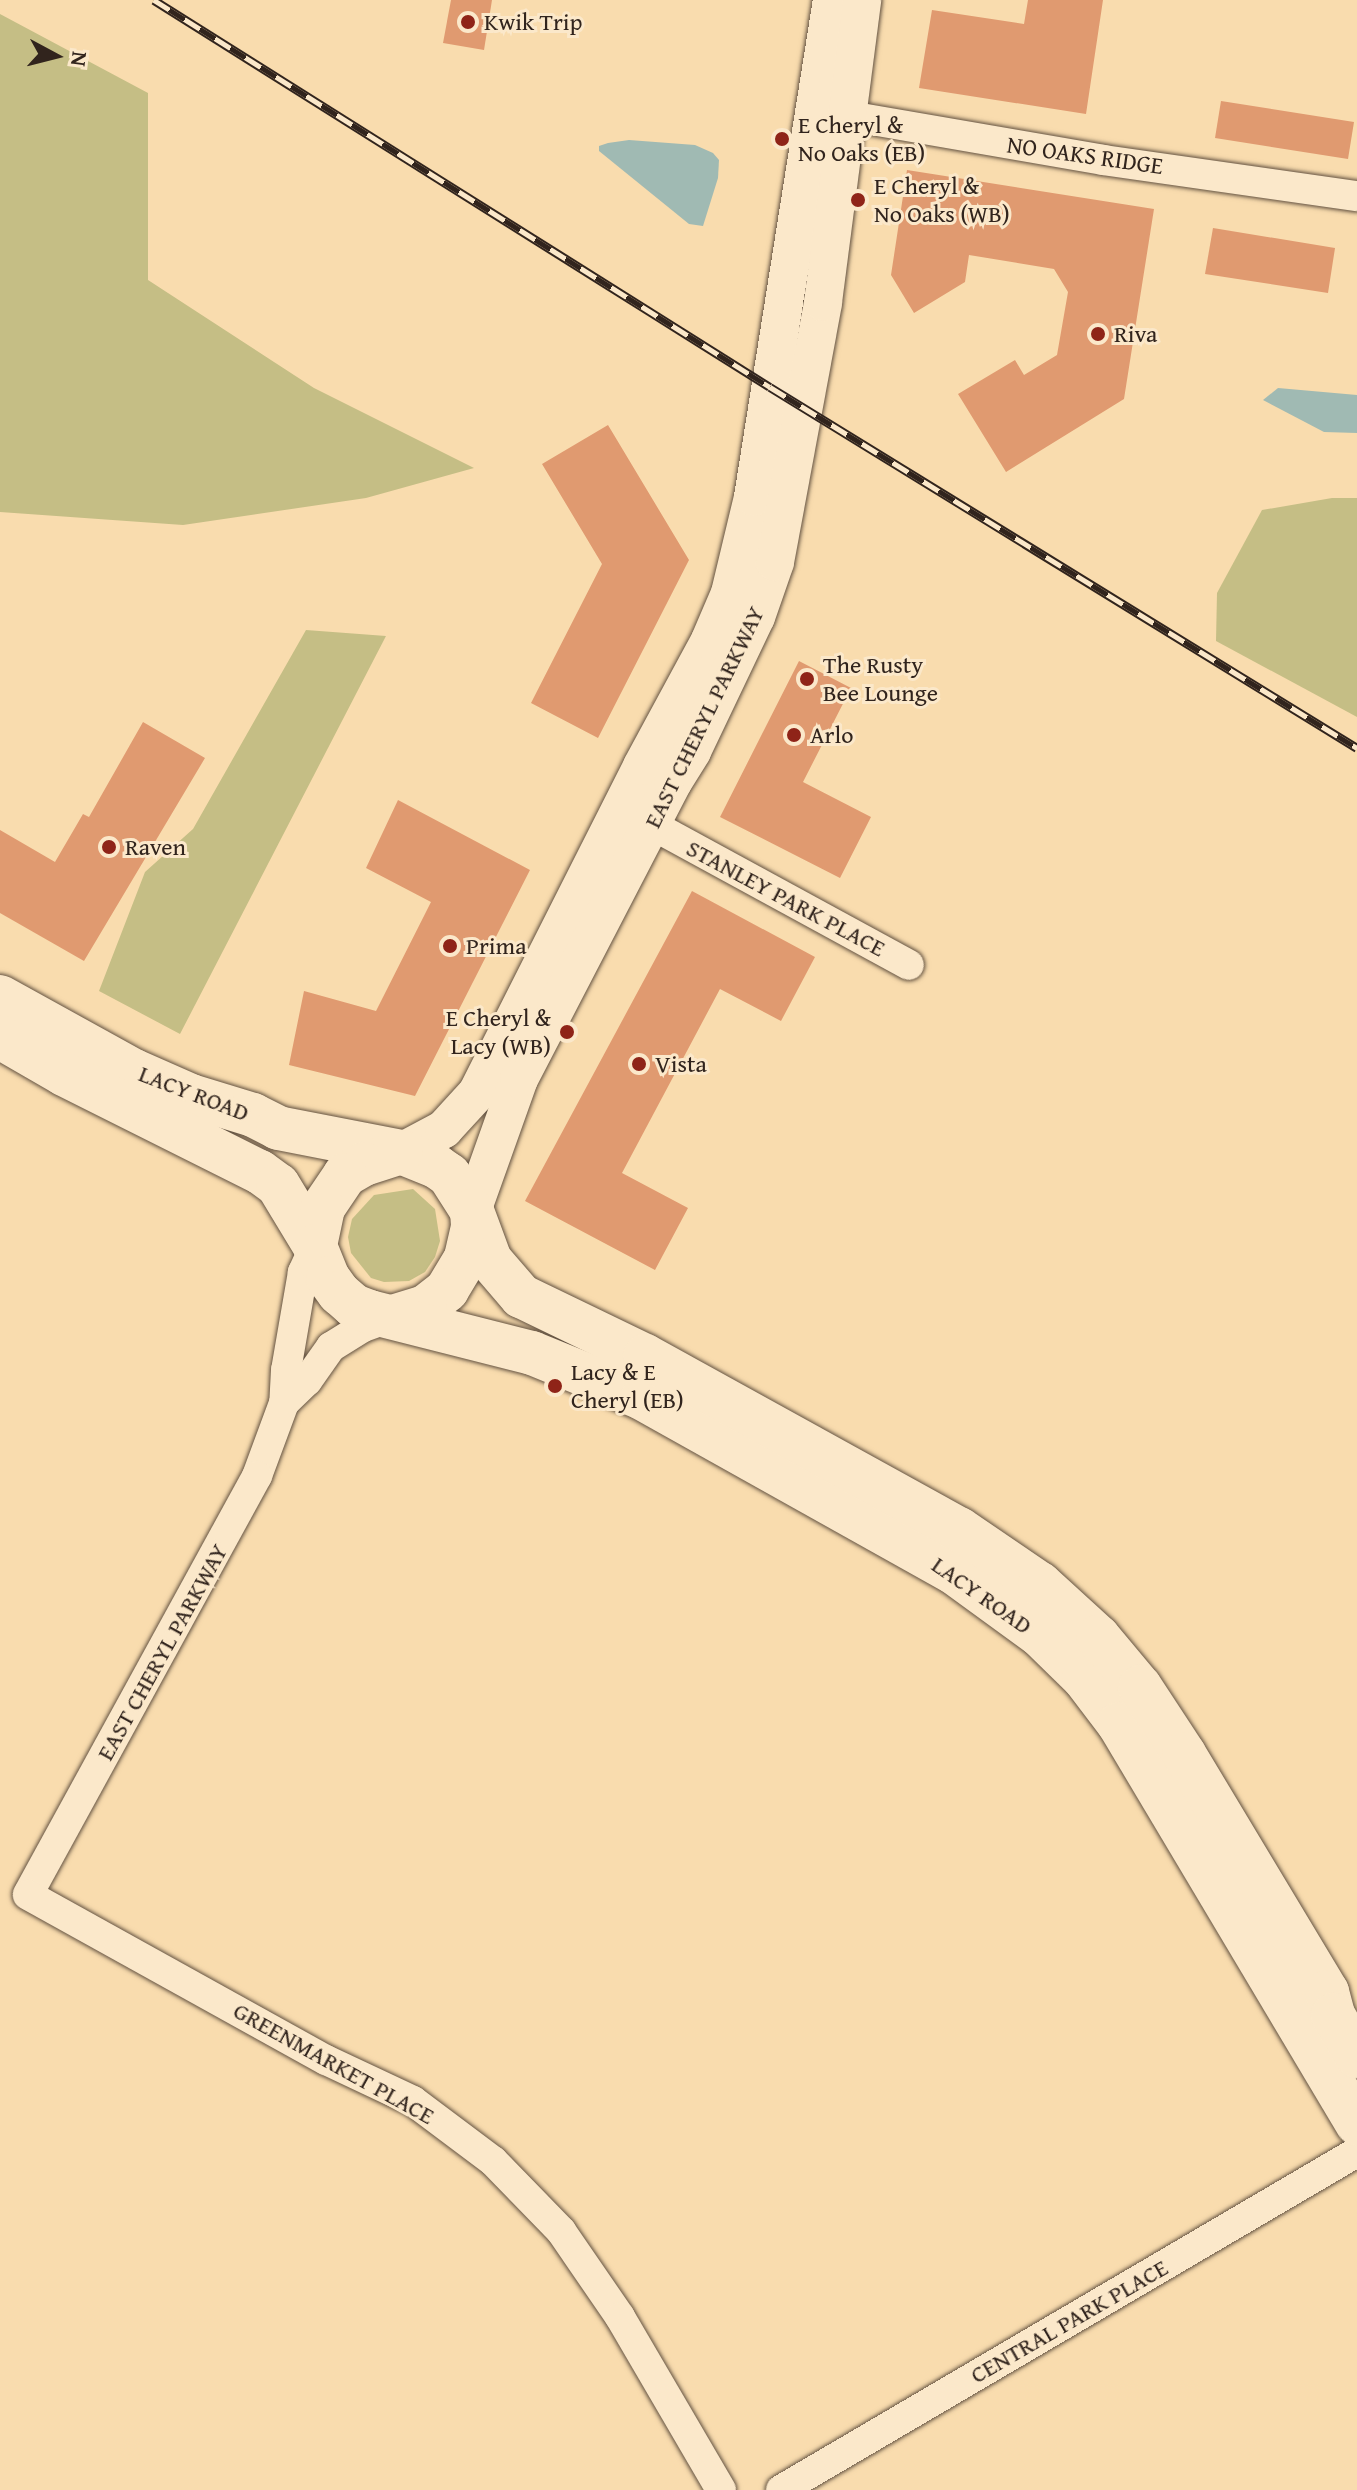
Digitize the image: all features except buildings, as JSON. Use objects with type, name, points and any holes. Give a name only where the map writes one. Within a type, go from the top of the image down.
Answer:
[{"type":"main road","name":"LACY ROAD","points":[[0,997],[134,1071],[191,1096],[253,1115],[278,1128],[401,1152]]},
{"type":"main road","name":"LACY ROAD","points":[[0,1037],[64,1074],[260,1172],[278,1185],[315,1246]]},
{"type":"main road","points":[[401,1152],[436,1166],[449,1175],[472,1211],[473,1227],[466,1258],[447,1290],[425,1307],[393,1317],[354,1306],[339,1293],[328,1278],[315,1246],[323,1208],[345,1175],[364,1164],[401,1152]]},
{"type":"main road","name":"LACY ROAD","points":[[472,1211],[490,1260],[521,1296],[645,1356],[959,1529],[1040,1584],[1098,1637],[1140,1687],[1184,1754],[1327,1992],[1333,2015],[1357,2056]]},
{"type":"main road","name":"LACY ROAD","points":[[393,1317],[532,1353],[642,1398],[952,1571],[1041,1636],[1084,1678],[1119,1724],[1357,2124]]},
{"type":"street","name":"EAST CHERYL PARKWAY","points":[[401,1152],[444,1129],[477,1093],[636,816],[733,668],[756,617],[775,562],[823,302],[832,0]]},
{"type":"street","name":"EAST CHERYL PARKWAY","points":[[831,113],[862,0]]},
{"type":"street","name":"NO OAKS RIDGE","points":[[831,113],[1103,160],[1357,196]]},
{"type":"street","name":"EAST CHERYL PARKWAY","points":[[472,1211],[519,1079],[636,816]]},
{"type":"street","name":"STANLEY PARK PLACE","points":[[636,816],[909,965]]},
{"type":"street","name":"EAST CHERYL PARKWAY","points":[[28,1895],[244,1505],[284,1403],[286,1370],[303,1272],[315,1246]]},
{"type":"street","name":"EAST CHERYL PARKWAY","points":[[284,1403],[307,1381],[331,1347],[361,1328],[393,1317]]},
{"type":"street","name":"GREENMARKET PLACE","points":[[28,1895],[326,2060],[413,2101],[493,2161],[561,2231],[620,2317],[721,2490]]},
{"type":"street","name":"CENTRAL PARK PLACE","points":[[781,2490],[1357,2152]]},
{"type":"shaded area","points":[[0,14],[148,93],[148,280],[314,388],[474,468],[366,498],[183,525],[0,512]]},
{"type":"shaded area","points":[[1332,498],[1357,498],[1357,717],[1216,641],[1217,593],[1262,510]]},
{"type":"shaded area","points":[[306,630],[386,636],[180,1034],[99,991],[145,872],[193,829]]},
{"type":"shaded area","points":[[413,1189],[435,1209],[440,1241],[435,1257],[425,1272],[409,1281],[384,1282],[371,1278],[351,1253],[348,1237],[352,1219],[374,1195]]},
{"type":"water","points":[[629,140],[695,145],[713,153],[719,160],[718,178],[703,226],[689,224],[599,151],[599,146]]},
{"type":"water","points":[[1278,388],[1357,395],[1357,433],[1324,432],[1263,400]]},
{"type":"railway","points":[[154,0],[770,387],[1357,748]]},
{"type":"place","name":"Kwik Trip","points":[[468,22]]},
{"type":"place","name":"E Cheryl & No Oaks (EB)","points":[[782,139]]},
{"type":"place","name":"E Cheryl & No Oaks (WB)","points":[[858,200]]},
{"type":"place","name":"Riva","points":[[1098,334]]},
{"type":"place","name":"The Rusty Bee Lounge","points":[[807,679]]},
{"type":"place","name":"Arlo","points":[[794,735]]},
{"type":"place","name":"Raven","points":[[109,847]]},
{"type":"place","name":"Prima","points":[[450,946]]},
{"type":"place","name":"E Cheryl & Lacy (WB)","points":[[567,1032]]},
{"type":"place","name":"Vista","points":[[639,1064]]},
{"type":"place","name":"Lacy & E Cheryl (EB)","points":[[555,1386]]}]
